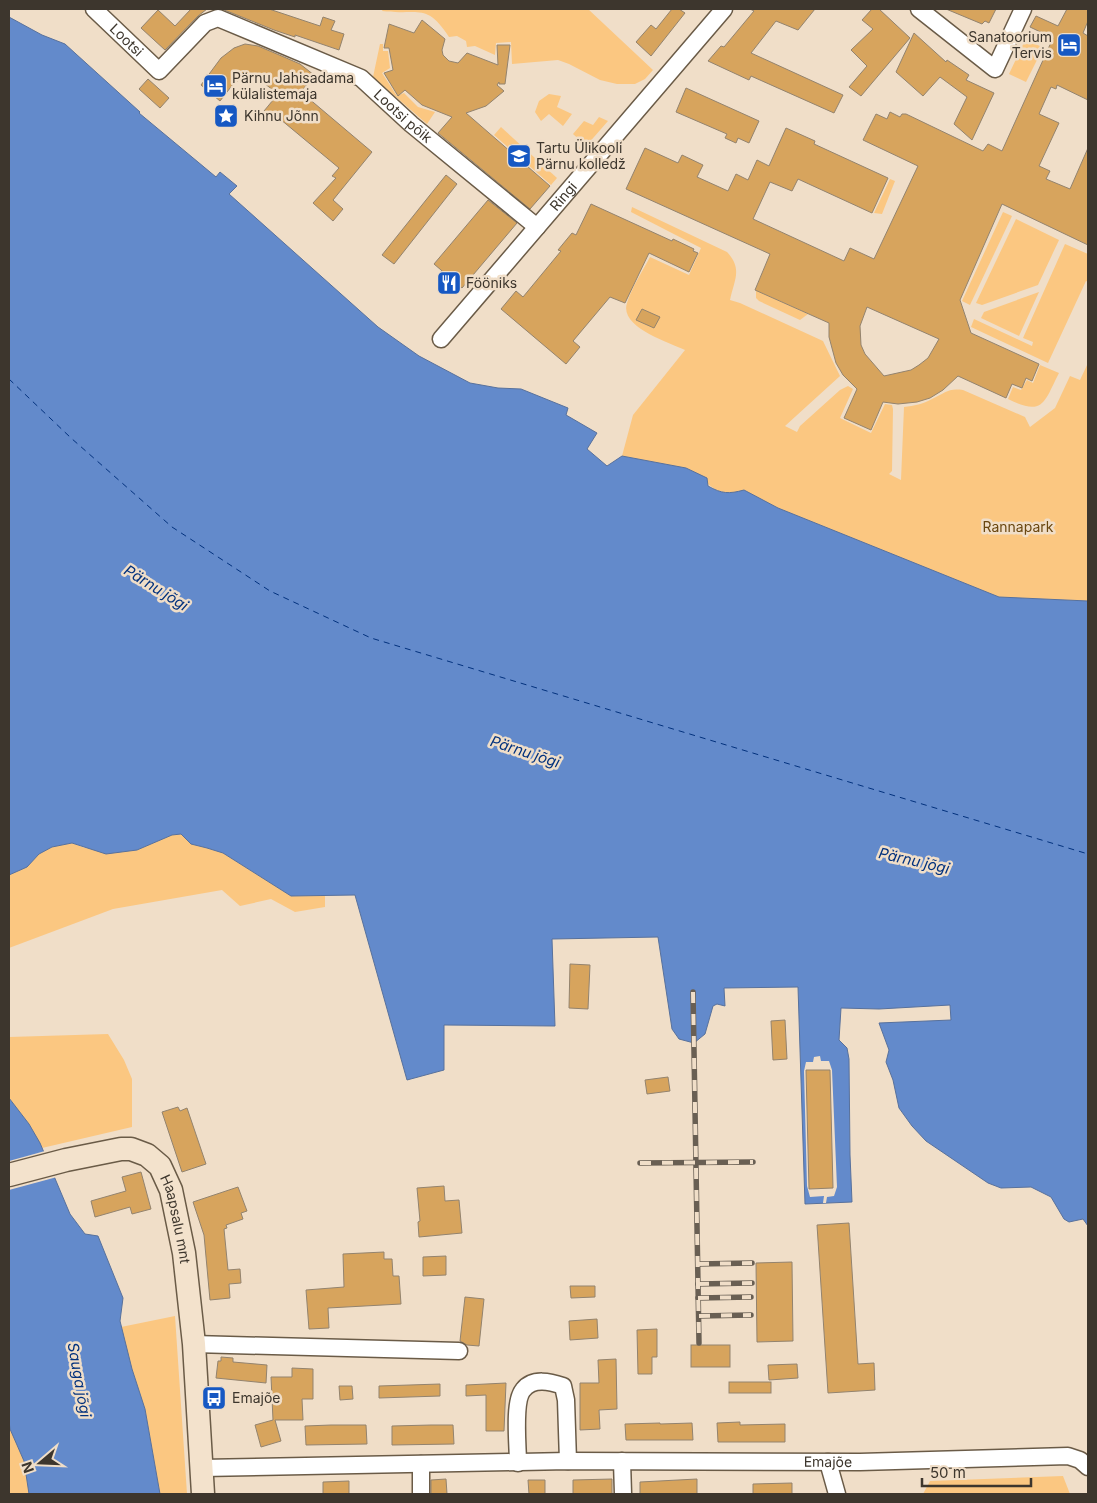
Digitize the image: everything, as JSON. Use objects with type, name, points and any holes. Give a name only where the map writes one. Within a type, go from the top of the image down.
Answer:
[{"type":"main road","name":"Haapsalu mnt","points":[[9,1175],[66,1160],[121,1149],[131,1149],[147,1155],[160,1166],[171,1190],[184,1253],[194,1344],[202,1494]]},
{"type":"street","name":"Ringi","points":[[441,339],[724,9]]},
{"type":"street","points":[[919,9],[995,68],[1022,9]]},
{"type":"street","name":"Lootsi","points":[[102,11],[159,70]]},
{"type":"street","name":"Lootsi põik","points":[[159,70],[205,23],[218,18],[361,78],[412,124],[537,227]]},
{"type":"street","points":[[194,1344],[459,1351]]},
{"type":"street","points":[[518,1463],[518,1406],[523,1390],[531,1384],[540,1382],[549,1382],[563,1386],[566,1400],[568,1461]]},
{"type":"street","name":"Emajõe","points":[[202,1468],[568,1461],[828,1462],[1068,1456],[1080,1460],[1088,1466]]},
{"type":"street","points":[[622,1461],[623,1494]]},
{"type":"street","points":[[828,1462],[837,1494]]},
{"type":"street","points":[[421,1464],[421,1494]]},
{"type":"green space","points":[[383,9],[588,9],[653,70],[645,79],[635,84],[617,84],[600,80],[558,60],[512,64],[511,42],[496,43],[495,55],[475,46],[467,47],[466,41],[457,36],[449,37],[434,18],[427,14],[420,12],[382,11]]},
{"type":"green space","points":[[1025,40],[1040,46],[1038,50],[1041,52],[1026,82],[1009,74]]},
{"type":"green space","points":[[380,44],[383,44],[383,51],[388,51],[390,68],[382,73],[397,96],[404,93],[418,107],[435,112],[427,124],[373,77]]},
{"type":"green space","points":[[549,94],[561,96],[557,107],[572,114],[563,126],[549,114],[541,121],[535,112],[539,101]]},
{"type":"green space","points":[[599,117],[608,121],[580,153],[576,150],[583,143],[573,134],[584,121],[593,125]]},
{"type":"green space","points":[[501,127],[557,178],[551,185],[494,135]]},
{"type":"green space","points":[[890,179],[895,181],[882,214],[874,213]]},
{"type":"green space","name":"Rannapark","points":[[632,207],[727,252],[732,258],[736,269],[730,300],[823,341],[840,376],[785,426],[797,432],[800,426],[840,390],[848,386],[853,389],[840,418],[871,433],[885,404],[892,405],[892,471],[889,474],[901,480],[904,407],[929,401],[950,390],[963,390],[1025,417],[1030,427],[1055,408],[1070,376],[1080,380],[1088,363],[1088,601],[999,597],[778,508],[744,490],[730,494],[716,490],[686,468],[622,456],[633,415],[685,350],[647,333],[637,326],[626,312],[629,297],[650,257],[689,275],[701,248],[631,212]]},
{"type":"green space","points":[[1003,212],[1012,216],[970,305],[962,301]]},
{"type":"green space","points":[[1016,219],[1059,240],[1038,285],[982,305],[976,303]]},
{"type":"green space","points":[[1065,244],[1088,254],[1088,282],[1086,281],[1048,363],[971,327],[974,319],[1032,346],[1033,342],[1023,338]]},
{"type":"green space","points":[[756,290],[808,314],[800,320],[759,301],[756,298]]},
{"type":"green space","points":[[1039,292],[1019,336],[981,318],[984,312]]},
{"type":"green space","points":[[1040,365],[1059,373],[1046,399],[1041,404],[1029,407],[1008,399],[1013,387],[1021,390],[1027,380],[1033,383]]},
{"type":"green space","points":[[182,834],[191,844],[223,853],[291,896],[325,895],[325,907],[295,912],[271,899],[240,906],[222,890],[113,909],[9,948],[9,875],[27,867],[39,854],[52,847],[72,843],[85,848],[137,850],[172,835]]},
{"type":"green space","points":[[108,1034],[124,1060],[132,1079],[132,1127],[42,1148],[29,1124],[9,1098],[9,1037]]},
{"type":"green space","points":[[175,1316],[187,1494],[160,1494],[145,1409],[121,1327]]},
{"type":"green space","points":[[9,1421],[10,1429],[24,1461],[29,1494],[9,1494]]},
{"type":"green space","points":[[1063,1476],[1070,1494],[923,1494],[930,1481]]},
{"type":"water","name":"Pärnu jõgi","points":[[9,17],[42,35],[65,44],[139,113],[216,177],[220,172],[237,186],[229,194],[378,327],[419,356],[470,383],[498,388],[521,389],[568,408],[566,415],[597,433],[587,449],[607,466],[622,456],[686,468],[707,478],[708,486],[717,491],[730,493],[744,490],[778,508],[999,597],[1088,601],[1088,1226],[1083,1219],[1069,1222],[1064,1219],[1051,1197],[1031,1187],[1001,1188],[988,1183],[926,1141],[899,1108],[893,1080],[886,1062],[889,1050],[879,1023],[951,1020],[950,1005],[879,1009],[841,1008],[839,1040],[847,1048],[849,1059],[852,1202],[805,1204],[798,987],[724,988],[725,1006],[717,1004],[713,1006],[705,1034],[694,1043],[679,1039],[672,1029],[658,937],[552,939],[555,1026],[444,1025],[444,1070],[407,1080],[355,895],[291,896],[223,853],[191,844],[181,834],[172,835],[137,850],[106,854],[72,843],[52,847],[39,854],[27,867],[9,875]]},
{"type":"water","name":"Sauga jõgi","points":[[9,1098],[29,1124],[40,1143],[70,1214],[85,1234],[98,1236],[123,1298],[120,1321],[132,1369],[145,1409],[160,1494],[29,1494],[24,1461],[10,1429],[9,1421]]},
{"type":"pier","points":[[820,1056],[821,1061],[829,1061],[832,1070],[837,1187],[834,1196],[827,1197],[826,1203],[823,1203],[824,1196],[810,1197],[807,1186],[804,1071],[806,1062],[813,1062],[814,1057]]},
{"type":"pier","points":[[45,1151],[57,1177],[9,1190],[9,1161]]},
{"type":"building","points":[[191,9],[207,9],[165,50],[141,28],[158,10],[175,26]]},
{"type":"building","points":[[222,9],[269,9],[320,26],[323,17],[335,21],[331,30],[344,34],[339,50],[274,30]]},
{"type":"building","points":[[672,9],[679,9],[685,13],[651,56],[636,42],[651,25],[656,29]]},
{"type":"building","points":[[750,9],[815,9],[798,30],[776,21],[751,53],[843,95],[834,113],[751,76],[749,80],[708,61],[721,46],[724,47],[754,11]]},
{"type":"building","points":[[872,9],[879,9],[910,38],[861,96],[849,87],[867,66],[851,50],[873,29],[862,20]]},
{"type":"building","points":[[946,9],[996,9],[989,23],[985,21],[982,24]]},
{"type":"building","points":[[1067,9],[1088,9],[1088,21],[1083,33],[1088,36],[1088,100],[1057,85],[1056,89],[1051,87],[1039,114],[1059,123],[1039,166],[1050,171],[1046,179],[1070,189],[1088,148],[1088,245],[1002,204],[960,300],[971,333],[1039,364],[1032,381],[1026,378],[1022,388],[1012,384],[1006,398],[958,376],[943,390],[930,398],[917,402],[898,404],[883,402],[871,430],[844,418],[857,389],[843,375],[836,363],[829,337],[829,323],[755,290],[770,254],[626,189],[645,148],[678,163],[682,155],[703,165],[697,177],[728,191],[736,174],[748,180],[757,160],[769,166],[786,128],[815,141],[814,144],[888,178],[872,213],[798,179],[792,191],[770,182],[753,219],[844,261],[850,248],[874,259],[918,166],[863,140],[876,114],[887,119],[890,112],[900,117],[902,114],[906,114],[983,151],[988,144],[1002,151],[1053,38],[1030,27],[1036,16],[1058,26]],"holes":[[[867,307],[939,339],[928,358],[919,365],[911,370],[884,376],[865,354],[861,345],[860,326]]]},
{"type":"building","name":"Tartu Ülikooli Pärnu kolledž","points":[[422,20],[445,39],[442,50],[443,55],[449,61],[458,63],[467,53],[498,65],[497,45],[510,45],[505,84],[499,84],[499,82],[497,85],[504,91],[486,106],[466,113],[550,186],[530,209],[438,133],[452,117],[422,105],[405,90],[398,96],[384,73],[393,70],[389,48],[384,48],[389,24],[414,33]]},
{"type":"building","points":[[914,33],[946,62],[947,60],[969,75],[966,80],[994,93],[972,140],[954,124],[967,97],[940,77],[923,96],[896,72]]},
{"type":"building","points":[[245,44],[258,46],[300,64],[314,75],[301,92],[372,152],[333,200],[343,209],[333,221],[313,203],[336,178],[332,176],[339,168],[280,119],[279,121],[264,111],[278,94],[251,73],[234,83],[220,101],[201,85],[221,58],[234,48]]},
{"type":"building","points":[[148,79],[169,98],[160,108],[139,89]]},
{"type":"building","points":[[686,88],[759,121],[749,143],[738,138],[736,143],[725,138],[727,134],[676,112]]},
{"type":"building","points":[[446,175],[457,184],[394,264],[382,255]]},
{"type":"building","points":[[488,200],[517,223],[462,288],[434,264]]},
{"type":"building","points":[[591,204],[672,241],[673,239],[694,249],[693,251],[698,253],[689,272],[649,253],[625,303],[610,297],[573,341],[580,347],[566,364],[501,309],[516,291],[523,297],[561,251],[558,250],[572,233],[576,235]]},
{"type":"building","points":[[642,309],[660,317],[654,328],[636,320]]},
{"type":"building","points":[[570,964],[590,965],[588,1009],[569,1008]]},
{"type":"building","points":[[785,1020],[787,1059],[773,1060],[771,1021]]},
{"type":"building","points":[[806,1070],[830,1070],[833,1188],[809,1189]]},
{"type":"building","points":[[668,1077],[670,1091],[647,1094],[645,1080]]},
{"type":"building","points":[[178,1107],[180,1111],[187,1108],[206,1164],[182,1172],[162,1112]]},
{"type":"building","points":[[141,1172],[151,1209],[132,1214],[130,1207],[95,1217],[91,1201],[126,1191],[122,1177]]},
{"type":"building","points":[[444,1186],[445,1201],[459,1200],[462,1233],[419,1237],[418,1222],[420,1221],[417,1188]]},
{"type":"building","points":[[238,1187],[247,1211],[241,1213],[243,1219],[226,1225],[227,1228],[224,1229],[228,1270],[240,1269],[241,1283],[229,1284],[230,1298],[210,1300],[204,1235],[193,1202]]},
{"type":"building","points":[[849,1223],[858,1364],[874,1363],[875,1390],[828,1393],[817,1225]]},
{"type":"building","points":[[384,1252],[384,1259],[392,1259],[393,1276],[399,1276],[401,1304],[328,1308],[329,1328],[309,1329],[306,1290],[344,1287],[343,1254]]},
{"type":"building","points":[[446,1256],[446,1275],[423,1276],[423,1257]]},
{"type":"building","points":[[792,1262],[793,1341],[757,1342],[756,1263]]},
{"type":"building","points":[[570,1286],[595,1286],[595,1297],[571,1298]]},
{"type":"building","points":[[465,1297],[484,1299],[479,1346],[467,1345],[460,1341]]},
{"type":"building","points":[[597,1319],[598,1338],[570,1340],[569,1321]]},
{"type":"building","points":[[657,1329],[657,1357],[652,1357],[652,1374],[638,1374],[637,1330]]},
{"type":"building","points":[[691,1345],[730,1345],[730,1367],[691,1367]]},
{"type":"building","points":[[221,1357],[233,1358],[233,1362],[267,1365],[266,1383],[216,1378],[218,1361],[221,1361]]},
{"type":"building","points":[[616,1359],[617,1409],[599,1410],[600,1429],[580,1430],[580,1383],[599,1383],[598,1360]]},
{"type":"building","points":[[797,1364],[798,1378],[769,1380],[768,1365]]},
{"type":"building","points":[[292,1368],[313,1369],[313,1399],[302,1399],[303,1420],[275,1420],[281,1441],[261,1447],[255,1425],[273,1420],[271,1377],[292,1377]]},
{"type":"building","points":[[729,1382],[771,1382],[771,1393],[729,1393]]},
{"type":"building","points":[[506,1383],[504,1431],[486,1431],[486,1395],[466,1396],[466,1385]]},
{"type":"building","points":[[440,1384],[440,1396],[379,1398],[379,1386]]},
{"type":"building","points":[[339,1386],[352,1386],[353,1399],[340,1400]]},
{"type":"building","points":[[740,1422],[740,1425],[785,1424],[785,1442],[718,1442],[717,1423]]},
{"type":"building","points":[[692,1423],[693,1440],[626,1440],[625,1424]]},
{"type":"building","points":[[366,1425],[367,1444],[306,1445],[305,1426]]},
{"type":"building","points":[[453,1425],[454,1444],[392,1445],[392,1426]]},
{"type":"building","points":[[446,1479],[447,1494],[431,1494],[431,1480]]},
{"type":"building","points":[[612,1479],[612,1494],[573,1494],[573,1480]]},
{"type":"building","points":[[697,1479],[697,1494],[640,1494],[640,1482]]},
{"type":"building","points":[[528,1480],[545,1480],[545,1494],[529,1494]]},
{"type":"building","points":[[349,1481],[349,1494],[323,1494],[323,1482]]},
{"type":"building","points":[[792,1483],[792,1494],[753,1494],[753,1484]]},
{"type":"ferry route","points":[[9,379],[71,438],[172,527],[270,591],[371,638],[1088,854]]},
{"type":"railway","points":[[693,992],[699,1343]]},
{"type":"railway","points":[[640,1163],[753,1162]]},
{"type":"railway","points":[[698,1264],[752,1263]]},
{"type":"railway","points":[[698,1284],[752,1283]]},
{"type":"railway","points":[[698,1298],[751,1297]]},
{"type":"railway","points":[[699,1316],[751,1315]]},
{"type":"place","name":"Sanatoorium Tervis","points":[[1069,45]]},
{"type":"place","name":"Pärnu Jahisadama külalistemaja","points":[[215,86]]},
{"type":"place","name":"Kihnu Jõnn","points":[[226,116]]},
{"type":"place","name":"Tartu Ülikooli Pärnu kolledž","points":[[519,156]]},
{"type":"place","name":"Fööniks","points":[[449,283]]},
{"type":"place","name":"Emajõe","points":[[214,1398]]}]
